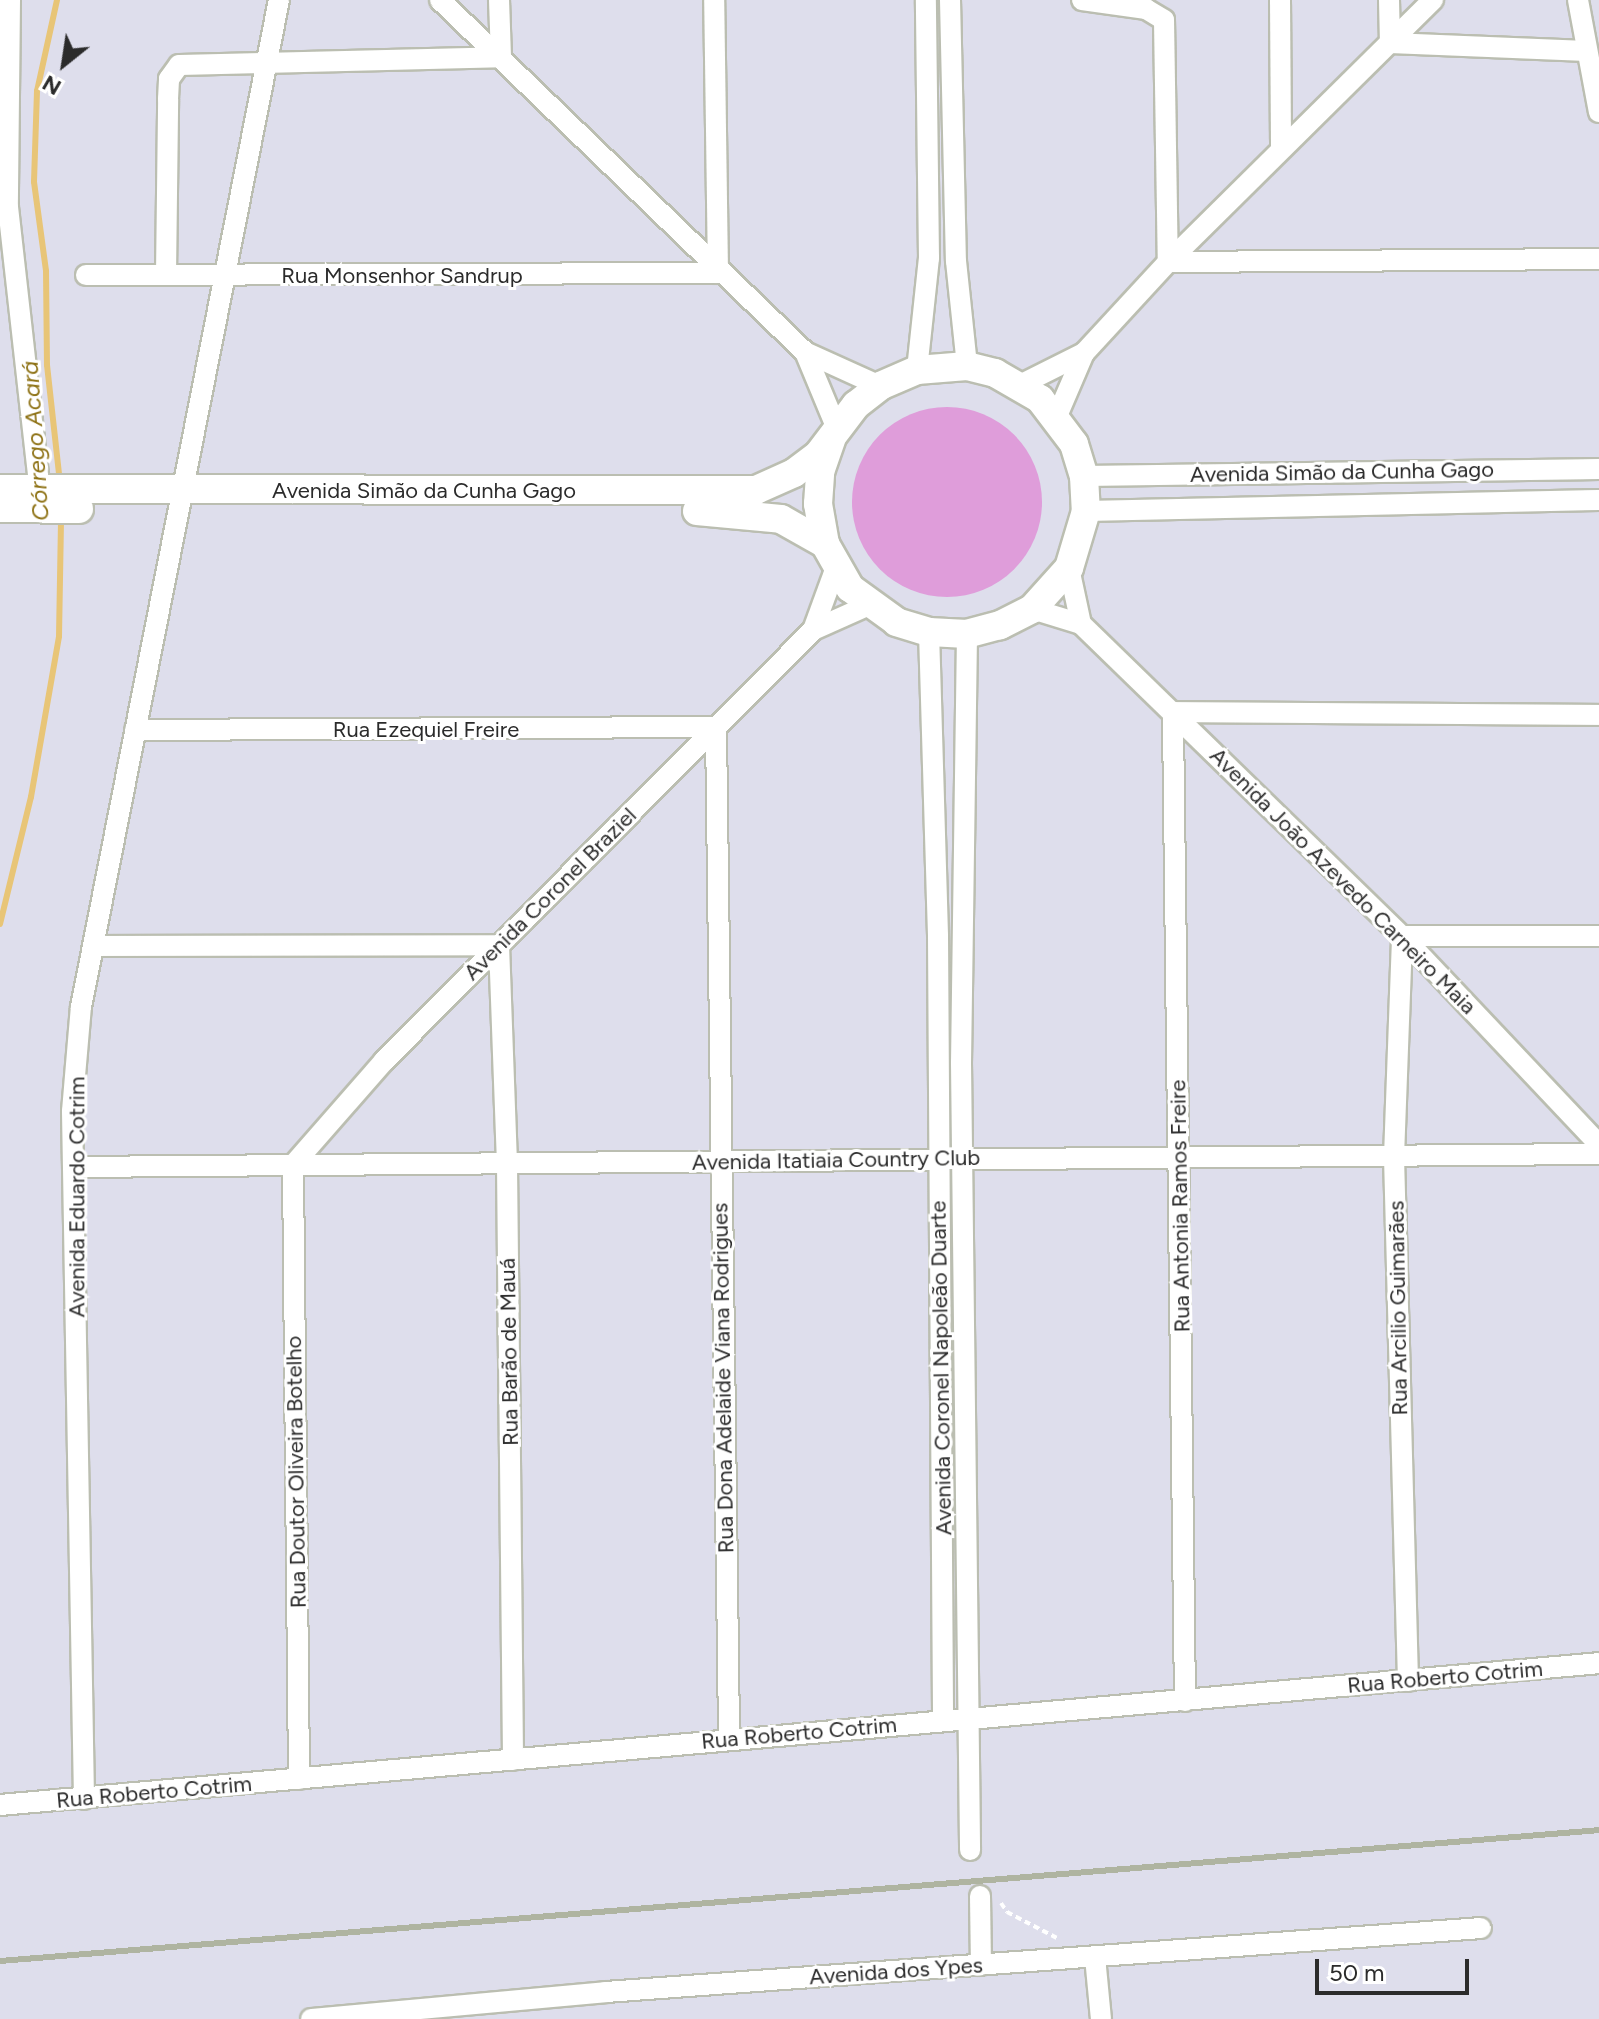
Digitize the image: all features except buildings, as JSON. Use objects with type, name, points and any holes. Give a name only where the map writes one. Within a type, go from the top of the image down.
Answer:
[{"type":"street","points":[[10,0],[6,90],[7,281],[54,499]]},
{"type":"street","name":"Avenida Eduardo Cotrim","points":[[84,1799],[73,1167],[81,1007],[279,0]]},
{"type":"street","points":[[440,0],[718,273],[805,352],[880,386]]},
{"type":"street","points":[[499,0],[501,57]]},
{"type":"street","points":[[714,0],[718,273]]},
{"type":"street","points":[[917,370],[929,258],[926,0]]},
{"type":"street","points":[[950,0],[956,261],[967,366]]},
{"type":"street","points":[[1082,0],[1146,9],[1164,20],[1168,262]]},
{"type":"street","points":[[1280,0],[1281,149]]},
{"type":"street","points":[[1389,0],[1390,43]]},
{"type":"street","points":[[1057,416],[1084,353],[1168,262],[1433,0]]},
{"type":"street","points":[[1578,0],[1599,112]]},
{"type":"street","points":[[1390,43],[1587,51]]},
{"type":"street","points":[[166,275],[172,71],[196,61],[268,64],[501,57]]},
{"type":"street","points":[[1168,262],[1599,259]]},
{"type":"street","name":"Rua Monsenhor Sandrup","points":[[86,275],[718,273]]},
{"type":"street","points":[[805,352],[834,435]]},
{"type":"street","points":[[1020,385],[1084,353]]},
{"type":"street","points":[[967,366],[1020,385],[1057,416],[1074,444],[1084,476],[1086,511],[1069,568],[1032,609],[1000,625],[967,634],[929,632],[897,622],[869,605],[830,556],[818,504],[820,472],[834,435],[880,386],[917,370],[967,366]]},
{"type":"street","name":"Avenida Simão da Cunha Gago","points":[[736,502],[786,478],[834,435]]},
{"type":"street","name":"Avenida Simão da Cunha Gago","points":[[1084,476],[1599,469]]},
{"type":"street","points":[[1194,473],[1195,509]]},
{"type":"street","name":"Avenida Simão da Cunha Gago","points":[[0,489],[54,499]]},
{"type":"street","name":"Avenida Simão da Cunha Gago","points":[[0,508],[54,499],[736,502],[781,519],[830,556]]},
{"type":"street","name":"Avenida Simão da Cunha Gago","points":[[1086,511],[1599,500]]},
{"type":"street","name":"Avenida Coronel Braziel","points":[[813,630],[830,556]]},
{"type":"street","points":[[1069,568],[1081,624]]},
{"type":"street","name":"Avenida Coronel Braziel","points":[[293,1165],[384,1061],[813,630],[869,605]]},
{"type":"street","name":"Avenida João Azevedo Carneiro Maia","points":[[1032,609],[1081,624],[1402,936],[1599,1144]]},
{"type":"street","name":"Avenida Coronel Napoleão Duarte","points":[[929,632],[939,1157],[943,1720]]},
{"type":"street","name":"Avenida Coronel Napoleão Duarte","points":[[967,634],[964,1158],[970,1850]]},
{"type":"street","points":[[1173,712],[1599,715]]},
{"type":"street","name":"Rua Antonia Ramos Freire","points":[[1173,712],[1185,1701]]},
{"type":"street","name":"Rua Ezequiel Freire","points":[[135,730],[716,727]]},
{"type":"street","name":"Rua Dona Adelaide Viana Rodrigues","points":[[716,727],[729,1740]]},
{"type":"street","points":[[1402,936],[1599,936]]},
{"type":"street","name":"Rua Arcilio Guimarães","points":[[1402,936],[1394,1157],[1408,1681]]},
{"type":"street","points":[[95,946],[499,945]]},
{"type":"street","name":"Rua Barão de Mauá","points":[[499,945],[507,1164],[513,1760]]},
{"type":"street","name":"Avenida Itatiaia Country Club","points":[[73,1167],[720,1162],[939,1157],[1179,1159],[1599,1154]]},
{"type":"street","name":"Rua Doutor Oliveira Botelho","points":[[293,1165],[299,1779]]},
{"type":"street","name":"Rua Roberto Cotrim","points":[[0,1805],[1599,1663]]},
{"type":"street","points":[[981,1965],[987,1894]]},
{"type":"street","name":"Avenida dos Ypes","points":[[311,2019],[1481,1928]]},
{"type":"street","points":[[1095,1957],[1101,2019]]},
{"type":"path","points":[[987,1894],[1007,1912],[1095,1957]]},
{"type":"shaded area","points":[[947,407],[966,408],[984,414],[1014,435],[1035,465],[1041,483],[1041,521],[1035,539],[1014,569],[984,590],[966,596],[947,597],[928,596],[910,590],[880,569],[859,539],[853,521],[852,502],[853,483],[859,465],[880,435],[910,414],[928,408]]},
{"type":"waterway","name":"Córrego Acará","points":[[57,0],[37,91],[34,182],[46,271],[47,365],[60,482]]},
{"type":"waterway","name":"Córrego Acará","points":[[0,924],[31,797],[59,636],[61,517]]},
{"type":"railway","points":[[0,1961],[1599,1830]]}]
